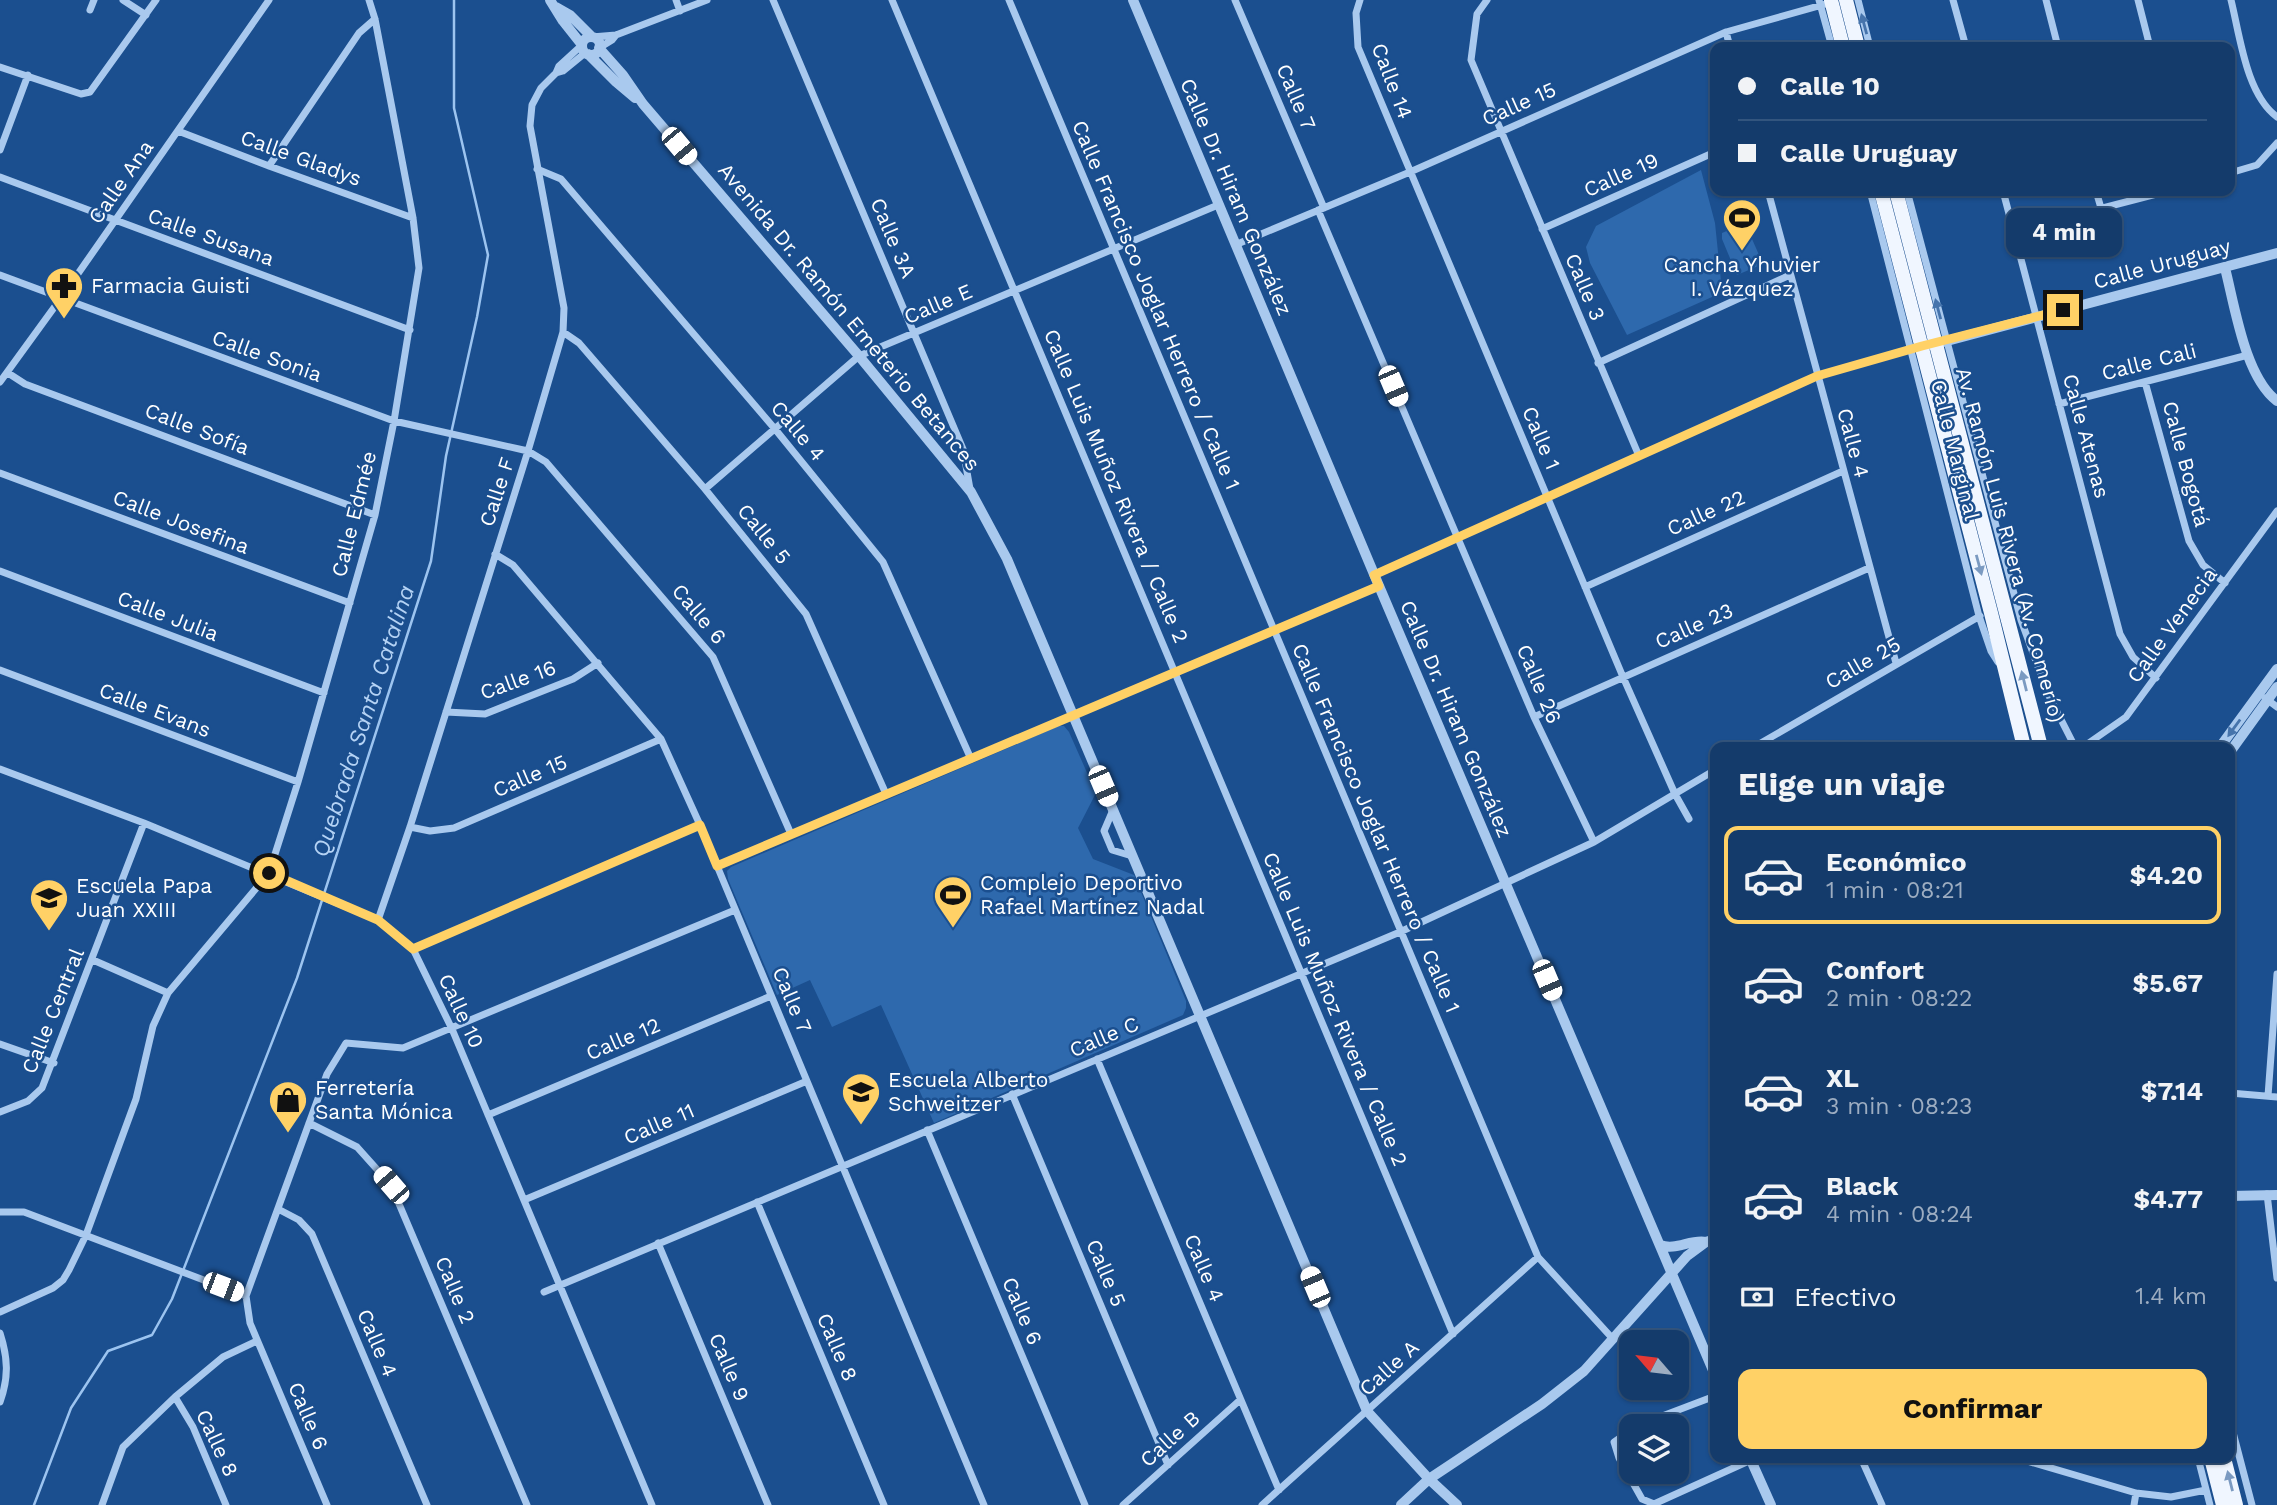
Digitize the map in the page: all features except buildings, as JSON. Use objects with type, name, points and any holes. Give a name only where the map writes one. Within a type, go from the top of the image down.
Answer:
[{"type":"main road","points":[[1832,1],[1842,42]]},
{"type":"main road","points":[[1832,1],[1855,42]]},
{"type":"main road","name":"Av. Ramón Luis Rivera (Av. Comerío)","points":[[1883,196],[1929,345],[2040,742]]},
{"type":"main road","name":"Av. Ramón Luis Rivera (Av. Comerío)","points":[[1897,196],[1985,615],[2006,672],[2023,742]]},
{"type":"main road","points":[[2212,1463],[2223,1505]]},
{"type":"main road","points":[[2225,1463],[2236,1505]]},
{"type":"street","points":[[90,10],[94,0]]},
{"type":"street","points":[[123,0],[145,15]]},
{"type":"street","points":[[0,67],[81,94],[90,92],[156,0]]},
{"type":"street","name":"Calle Ana","points":[[0,382],[116,221],[269,0]]},
{"type":"street","name":"Calle Edmée","points":[[0,1312],[53,1288],[63,1280],[86,1235],[136,1099],[157,1013],[168,993],[269,873],[375,515],[394,421],[419,268],[413,218],[375,19],[369,0]]},
{"type":"street","points":[[676,0],[680,11]]},
{"type":"street","points":[[616,35],[596,52],[585,51],[584,40],[616,35],[707,0]]},
{"type":"street","name":"Calle 3A","points":[[773,0],[963,449],[971,492]]},
{"type":"street","name":"Calle Luis Muñoz Rivera / Calle 2","points":[[892,0],[1453,1334]]},
{"type":"street","name":"Calle Francisco Joglar Herrero / Calle 1","points":[[1009,0],[1538,1257],[1613,1339]]},
{"type":"street","name":"Calle Dr. Hiram González","points":[[1133,0],[1374,575],[1710,1362]]},
{"type":"street","name":"Calle 7","points":[[1235,0],[1458,537]]},
{"type":"street","name":"Calle 14","points":[[1360,0],[1356,13],[1359,47],[1410,172]]},
{"type":"street","points":[[1487,0],[1477,14],[1471,60],[1501,132]]},
{"type":"street","points":[[1857,0],[1869,42]]},
{"type":"street","points":[[1953,0],[1964,42]]},
{"type":"street","points":[[2046,0],[2057,42]]},
{"type":"street","points":[[2138,0],[2149,42]]},
{"type":"street","points":[[2231,0],[2253,86],[2268,110],[2277,117]]},
{"type":"street","points":[[1832,1],[1832,42]]},
{"type":"street","name":"Calle 15","points":[[1235,245],[1410,172],[1726,32],[1832,1]]},
{"type":"street","name":"Avenida Dr. Ramón Emeterio Betances","points":[[553,4],[570,15],[592,37]]},
{"type":"street","name":"Avenida Dr. Ramón Emeterio Betances","points":[[553,4],[585,51],[615,82],[643,104]]},
{"type":"street","points":[[269,166],[359,33],[375,19]]},
{"type":"street","points":[[1726,32],[1729,42]]},
{"type":"street","points":[[592,37],[598,42],[599,48]]},
{"type":"street","name":"Avenida Dr. Ramón Emeterio Betances","points":[[599,48],[624,75],[643,104],[859,356],[971,492],[1007,559],[1367,1411],[1429,1479],[1457,1505]]},
{"type":"street","name":"Calle F","points":[[378,920],[410,827],[563,332],[564,308],[530,125],[532,105],[541,88],[556,73],[559,66],[585,51]]},
{"type":"street","points":[[0,150],[28,75]]},
{"type":"street","name":"Calle Gladys","points":[[178,131],[413,218]]},
{"type":"street","name":"Calle 3","points":[[1501,132],[1639,456]]},
{"type":"street","points":[[2235,172],[2257,165],[2277,144]]},
{"type":"street","name":"Calle 19","points":[[1542,229],[1710,154]]},
{"type":"street","name":"Calle 4","points":[[537,169],[561,179],[775,429],[883,562],[971,759]]},
{"type":"street","name":"Calle 1","points":[[1410,172],[1623,677],[1675,794],[1689,819]]},
{"type":"street","name":"Calle Susana","points":[[0,177],[410,330]]},
{"type":"street","name":"Calle 4","points":[[1769,196],[1896,663]]},
{"type":"street","name":"Calle Marginal","points":[[1872,196],[1929,345],[2048,694],[2073,742]]},
{"type":"street","name":"Calle Marginal","points":[[1908,196],[1929,345]]},
{"type":"street","name":"Calle Atenas","points":[[2004,196],[2120,634],[2133,657],[2156,678]]},
{"type":"street","points":[[2097,196],[2101,208]]},
{"type":"street","points":[[2014,231],[2148,196]]},
{"type":"street","name":"Calle E","points":[[705,489],[859,356],[1218,205]]},
{"type":"street","name":"Calle Uruguay","points":[[1929,345],[2277,253]]},
{"type":"street","points":[[2225,268],[2248,355],[2266,393],[2277,401]]},
{"type":"street","name":"Calle Sonia","points":[[0,275],[394,421],[528,451]]},
{"type":"street","points":[[1598,363],[1790,275]]},
{"type":"street","name":"Calle 5","points":[[563,332],[579,343],[705,489],[806,614],[886,794]]},
{"type":"street","points":[[1374,575],[1817,376],[1929,345]]},
{"type":"street","name":"Calle Cali","points":[[2059,404],[2248,355]]},
{"type":"street","name":"Calle Sofía","points":[[8,373],[25,384],[375,515]]},
{"type":"street","name":"Calle Bogotá","points":[[2145,382],[2189,541],[2203,565],[2225,583]]},
{"type":"street","name":"Calle 6","points":[[528,451],[546,462],[713,657],[791,834]]},
{"type":"street","name":"Calle 22","points":[[1585,587],[1843,471]]},
{"type":"street","name":"Calle Josefina","points":[[0,472],[350,603]]},
{"type":"street","name":"Calle Venecia","points":[[2090,742],[2126,717],[2277,511]]},
{"type":"street","name":"Calle 26","points":[[1458,537],[1534,718],[1594,842]]},
{"type":"street","name":"Calle 7","points":[[495,554],[513,565],[661,738],[700,825],[984,1505]]},
{"type":"street","name":"Calle 23","points":[[1534,718],[1869,568]]},
{"type":"street","name":"Calle Julia","points":[[0,571],[324,693]]},
{"type":"street","points":[[717,866],[1379,586]]},
{"type":"street","name":"Calle 25","points":[[1762,742],[1896,663],[1985,615]]},
{"type":"street","name":"Calle 16","points":[[446,712],[485,715],[573,679],[598,663]]},
{"type":"street","points":[[2225,742],[2268,700],[2277,669]]},
{"type":"street","name":"Calle Evans","points":[[0,670],[298,782]]},
{"type":"street","points":[[2235,745],[2277,687]]},
{"type":"street","name":"Calle 15","points":[[410,827],[430,831],[454,828],[661,738]]},
{"type":"street","name":"Calle 10","points":[[0,769],[144,823],[378,920],[413,949],[452,1029],[652,1505]]},
{"type":"street","points":[[1505,884],[1594,842],[1710,774]]},
{"type":"street","points":[[1113,810],[1104,831],[1112,850],[1132,856]]},
{"type":"street","name":"Calle Central","points":[[0,1112],[28,1101],[42,1088],[54,1063],[144,823]]},
{"type":"street","points":[[413,949],[700,825]]},
{"type":"street","name":"Calle C","points":[[544,1292],[1302,974],[1505,884]]},
{"type":"street","points":[[0,1212],[24,1212],[246,1296],[327,1074],[346,1043],[403,1048],[735,911]]},
{"type":"street","points":[[93,960],[168,993]]},
{"type":"street","points":[[2268,1096],[2277,974]]},
{"type":"street","name":"Calle 12","points":[[488,1115],[771,996]]},
{"type":"street","points":[[0,1044],[54,1063]]},
{"type":"street","name":"Calle 4","points":[[1097,1059],[1279,1490]]},
{"type":"street","name":"Calle 11","points":[[524,1200],[807,1081]]},
{"type":"street","points":[[2235,1093],[2277,1097]]},
{"type":"street","name":"Calle 5","points":[[1012,1094],[1168,1465]]},
{"type":"street","name":"Calle 2","points":[[310,1123],[357,1147],[391,1185],[527,1505]]},
{"type":"street","name":"Calle 6","points":[[927,1130],[1085,1505]]},
{"type":"street","points":[[2235,1196],[2272,1195],[2277,1278]]},
{"type":"street","name":"Calle 8","points":[[757,1202],[884,1505]]},
{"type":"street","name":"Calle 4","points":[[278,1209],[299,1220],[312,1234],[427,1505]]},
{"type":"street","points":[[1660,1245],[1671,1248],[1696,1240],[1710,1241]]},
{"type":"street","points":[[1401,1505],[1429,1479],[1542,1404],[1584,1371],[1687,1256],[1710,1242]]},
{"type":"street","name":"Calle 9","points":[[658,1243],[768,1505]]},
{"type":"street","name":"Calle A","points":[[1262,1505],[1538,1257]]},
{"type":"street","name":"Calle 6","points":[[246,1296],[250,1323],[327,1505]]},
{"type":"street","points":[[0,1333],[7,1354],[5,1388],[0,1402]]},
{"type":"street","points":[[102,1505],[123,1447],[175,1397],[223,1357],[257,1341]]},
{"type":"street","name":"Calle 8","points":[[175,1397],[193,1427],[226,1505]]},
{"type":"street","points":[[1668,1414],[1710,1398]]},
{"type":"street","name":"Calle B","points":[[1123,1505],[1240,1400]]},
{"type":"street","points":[[1619,1438],[1614,1442],[1619,1458]]},
{"type":"street","points":[[2235,1440],[2252,1505]]},
{"type":"street","points":[[1634,1484],[1642,1499],[1654,1504],[1742,1463]]},
{"type":"street","points":[[1753,1463],[1771,1505]]},
{"type":"street","points":[[1863,1463],[1882,1505]]},
{"type":"street","points":[[2034,1463],[2136,1493],[2171,1497],[2206,1490]]},
{"type":"street","points":[[2199,1463],[2210,1505]]},
{"type":"street","points":[[2134,1505],[2136,1493]]},
{"type":"shaded area","points":[[1701,170],[1715,223],[1721,281],[1712,297],[1627,335],[1590,263],[1586,247],[1596,226]]},
{"type":"shaded area","name":"Cancha Yhuvier I. Vázquez","points":[[1745,223],[1763,264],[1737,275],[1722,233]]},
{"type":"shaded area","name":"Complejo Deportivo Rafael Martínez Nadal","points":[[1064,726],[1069,732],[1096,793],[1078,828],[1093,859],[1134,875],[1186,1001],[1186,1008],[1183,1015],[934,1123],[881,1005],[832,1027],[810,980],[777,995],[727,871]]},
{"type":"waterway","name":"Quebrada Santa Catalina","points":[[34,1505],[71,1408],[108,1351],[152,1335],[172,1299],[297,978],[431,561],[446,456],[488,255],[454,108],[454,0]]},
{"type":"place","name":"Cancha Yhuvier I. Vázquez","points":[[1742,252]]},
{"type":"place","name":"Farmacia Guisti","points":[[64,320]]},
{"type":"place","name":"Complejo Deportivo Rafael Martínez Nadal","points":[[953,929]]},
{"type":"place","name":"Escuela Papa Juan XXIII","points":[[49,932]]},
{"type":"place","name":"Escuela Alberto Schweitzer","points":[[861,1126]]},
{"type":"place","name":"Ferretería Santa Mónica","points":[[288,1134]]},
{"type":"route","points":[[269,873],[378,920],[413,949],[700,825],[717,866],[1379,586],[1374,575],[1817,376],[2063,310]]}]
